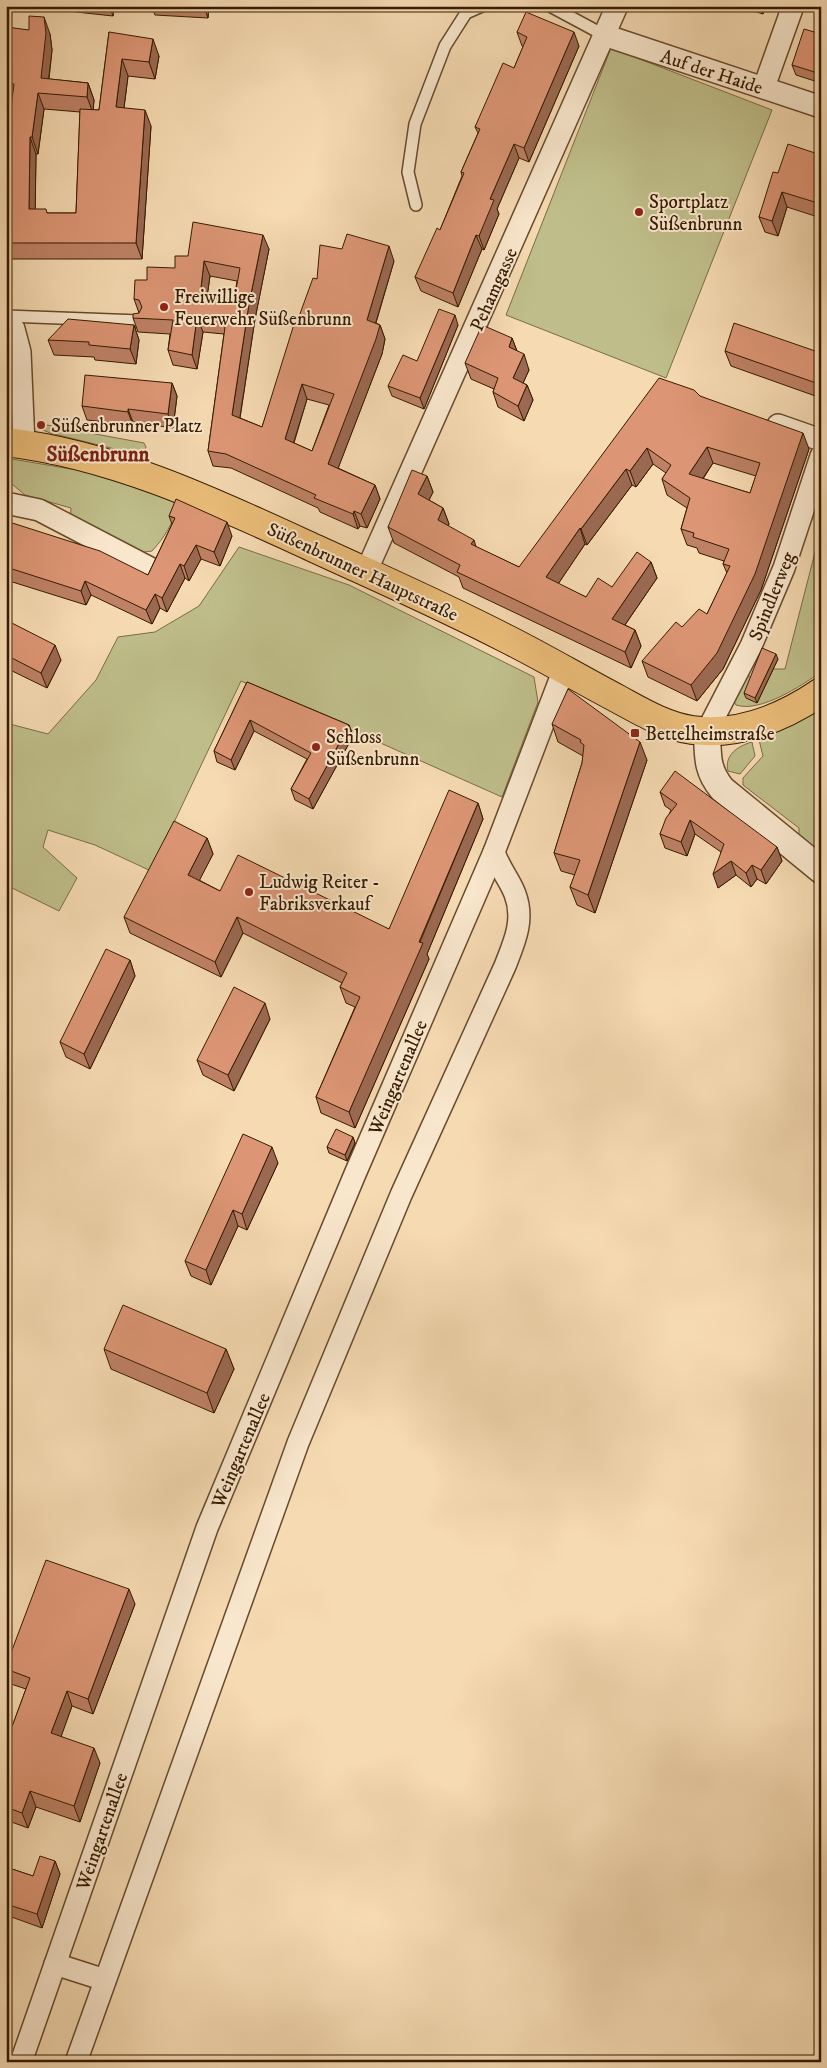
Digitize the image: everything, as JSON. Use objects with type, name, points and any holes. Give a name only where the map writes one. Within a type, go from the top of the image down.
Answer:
[{"type":"main road","name":"Süßenbrunner Hauptstraße","points":[[15,443],[83,456],[163,482],[229,508],[465,618],[669,725],[707,731],[740,728],[772,719],[796,708],[821,692]]},
{"type":"street","name":"Pehamgasse","points":[[366,572],[617,6]]},
{"type":"street","points":[[764,88],[793,6]]},
{"type":"street","name":"Auf der Haide","points":[[604,35],[821,107]]},
{"type":"street","points":[[6,321],[14,329],[20,352],[15,443]]},
{"type":"street","points":[[756,417],[821,440]]},
{"type":"street","name":"Spindlerweg","points":[[707,731],[751,646],[784,568],[821,456]]},
{"type":"street","points":[[6,503],[39,510],[150,568]]},
{"type":"street","name":"Weingartenallee","points":[[21,2062],[207,1528],[351,1183],[494,852],[564,669]]},
{"type":"street","points":[[707,731],[708,766],[713,778],[722,789],[821,870]]},
{"type":"street","points":[[76,2062],[298,1443],[402,1195],[505,966],[519,930],[515,894],[499,867],[494,852]]},
{"type":"street","points":[[55,1964],[105,1980]]},
{"type":"lane","points":[[416,205],[408,172],[416,124],[445,46],[466,13],[482,6]]},
{"type":"lane","points":[[550,6],[604,35]]},
{"type":"lane","points":[[6,316],[140,321]]},
{"type":"shaded area","name":"Sportplatz Süßenbrunn","points":[[611,48],[772,110],[666,378],[506,315]]},
{"type":"shaded area","points":[[47,425],[144,443],[146,447],[143,456],[50,433],[43,430],[43,427]]},
{"type":"shaded area","points":[[6,458],[83,471],[168,498],[178,505],[174,518],[168,530],[152,551],[129,554],[70,524],[71,508],[25,495],[6,479]]},
{"type":"shaded area","points":[[821,529],[821,672],[792,691],[768,702],[757,705],[736,705],[733,700],[745,675],[767,681],[773,669],[785,669]]},
{"type":"shaded area","points":[[239,547],[349,585],[534,677],[538,702],[502,797],[241,681],[151,871],[95,845],[48,830],[43,847],[77,878],[59,911],[6,885],[6,723],[48,734],[96,680],[118,637],[155,632],[199,606]]},
{"type":"shaded area","points":[[821,707],[821,813],[817,819],[821,823],[821,856],[799,835],[799,828],[743,785],[743,778],[763,756],[759,740],[762,737],[789,726]]},
{"type":"shaded area","points":[[752,742],[755,756],[740,774],[728,771],[728,760],[733,752]]},
{"type":"building","points":[[526,12],[574,32],[524,148],[514,144],[490,199],[494,200],[479,236],[476,235],[453,293],[415,277],[437,228],[440,230],[464,173],[461,172],[480,129],[475,127],[503,63],[514,68],[527,37],[517,32]]},
{"type":"building","points":[[29,16],[44,17],[46,33],[41,78],[88,83],[87,97],[38,93],[32,137],[30,137],[29,209],[46,209],[47,213],[76,213],[80,109],[99,110],[109,32],[153,39],[149,62],[122,59],[116,107],[145,110],[136,243],[6,243],[6,206],[9,206],[9,123],[14,84],[6,83],[6,27],[29,30]]},
{"type":"building","points":[[804,29],[821,34],[821,74],[792,65]]},
{"type":"building","points":[[788,144],[821,155],[821,204],[782,192],[772,221],[759,217],[773,172],[778,173]]},
{"type":"building","points":[[193,222],[263,235],[249,304],[232,415],[262,427],[295,321],[297,322],[313,278],[317,279],[320,245],[342,249],[347,234],[389,246],[367,320],[380,325],[328,464],[375,485],[361,514],[354,511],[353,514],[314,498],[316,495],[226,454],[208,451],[226,320],[197,317],[192,355],[168,350],[173,320],[133,318],[133,314],[139,313],[142,307],[139,300],[134,299],[135,280],[147,280],[147,267],[175,268],[175,256],[188,256]],"holes":[[[204,261],[240,268],[234,300],[200,297]],[[302,384],[334,394],[312,451],[285,439]]]},
{"type":"building","points":[[439,309],[455,315],[420,398],[388,386],[403,355],[417,361]]},
{"type":"building","points":[[68,319],[134,325],[130,349],[89,345],[89,342],[48,340]]},
{"type":"building","points":[[734,323],[821,353],[821,368],[816,383],[725,351]]},
{"type":"building","points":[[482,325],[512,338],[509,347],[524,354],[513,378],[527,385],[518,406],[493,392],[498,378],[465,363]]},
{"type":"building","points":[[85,375],[172,383],[168,414],[128,409],[128,412],[82,406]]},
{"type":"building","points":[[659,378],[694,390],[700,396],[803,433],[755,574],[717,653],[691,685],[642,661],[676,622],[682,627],[699,609],[707,614],[730,566],[723,564],[729,549],[693,537],[694,533],[681,529],[690,498],[662,479],[671,465],[647,448],[630,471],[626,469],[580,528],[546,577],[586,597],[598,578],[612,587],[637,552],[651,562],[612,619],[635,630],[625,652],[457,572],[460,565],[388,527],[412,470],[427,476],[418,494],[443,508],[438,520],[474,540],[471,544],[519,567]],"holes":[[[707,447],[760,463],[750,493],[689,474]]]},
{"type":"building","points":[[176,499],[227,522],[214,552],[196,545],[184,566],[180,564],[162,598],[155,594],[146,610],[85,581],[81,591],[6,567],[6,521],[100,551],[148,575],[175,518],[169,516]]},
{"type":"building","points":[[6,620],[55,645],[41,673],[6,655]]},
{"type":"building","points":[[762,648],[776,654],[755,698],[744,693]]},
{"type":"building","name":"Schloss Süßenbrunn","points":[[247,682],[349,725],[309,799],[291,789],[311,753],[250,720],[231,760],[214,751]]},
{"type":"building","points":[[568,689],[640,742],[588,895],[570,887],[580,860],[554,853],[582,763],[584,745],[580,742],[581,740],[552,724]]},
{"type":"building","points":[[675,771],[777,847],[761,870],[752,865],[746,873],[731,861],[713,874],[724,844],[690,820],[681,842],[660,834],[666,818],[677,804],[660,792]]},
{"type":"building","points":[[449,790],[478,803],[419,942],[423,943],[349,1112],[316,1097],[360,997],[340,987],[347,973],[237,917],[215,962],[124,917],[174,821],[207,838],[188,875],[220,891],[238,855],[389,929]]},
{"type":"building","points":[[106,949],[130,960],[84,1054],[60,1042]]},
{"type":"building","points":[[234,987],[265,1003],[228,1075],[197,1060]]},
{"type":"building","points":[[336,1129],[353,1137],[345,1155],[327,1147]]},
{"type":"building","points":[[243,1134],[272,1147],[242,1214],[233,1210],[206,1270],[185,1261]]},
{"type":"building","points":[[123,1305],[226,1349],[207,1393],[104,1349]]},
{"type":"building","points":[[46,1560],[129,1589],[88,1699],[67,1691],[51,1733],[94,1748],[74,1806],[30,1791],[22,1813],[6,1807],[6,1743],[30,1678],[6,1669],[6,1666]]},
{"type":"building","points":[[40,1856],[55,1861],[37,1914],[6,1904],[6,1867],[33,1876]]},
{"type":"place","name":"Sportplatz Süßenbrunn","points":[[639,212]]},
{"type":"place","name":"Freiwillige Feuerwehr Süßenbrunn","points":[[164,307]]},
{"type":"place","name":"Süßenbrunner Platz","points":[[41,425]]},
{"type":"place","name":"Bettelheimstraße","points":[[635,733]]},
{"type":"place","name":"Schloss Süßenbrunn","points":[[316,747]]},
{"type":"place","name":"Ludwig Reiter - Fabriksverkauf","points":[[249,892]]},
{"type":"district","name":"Süßenbrunn","points":[[98,454]]}]
